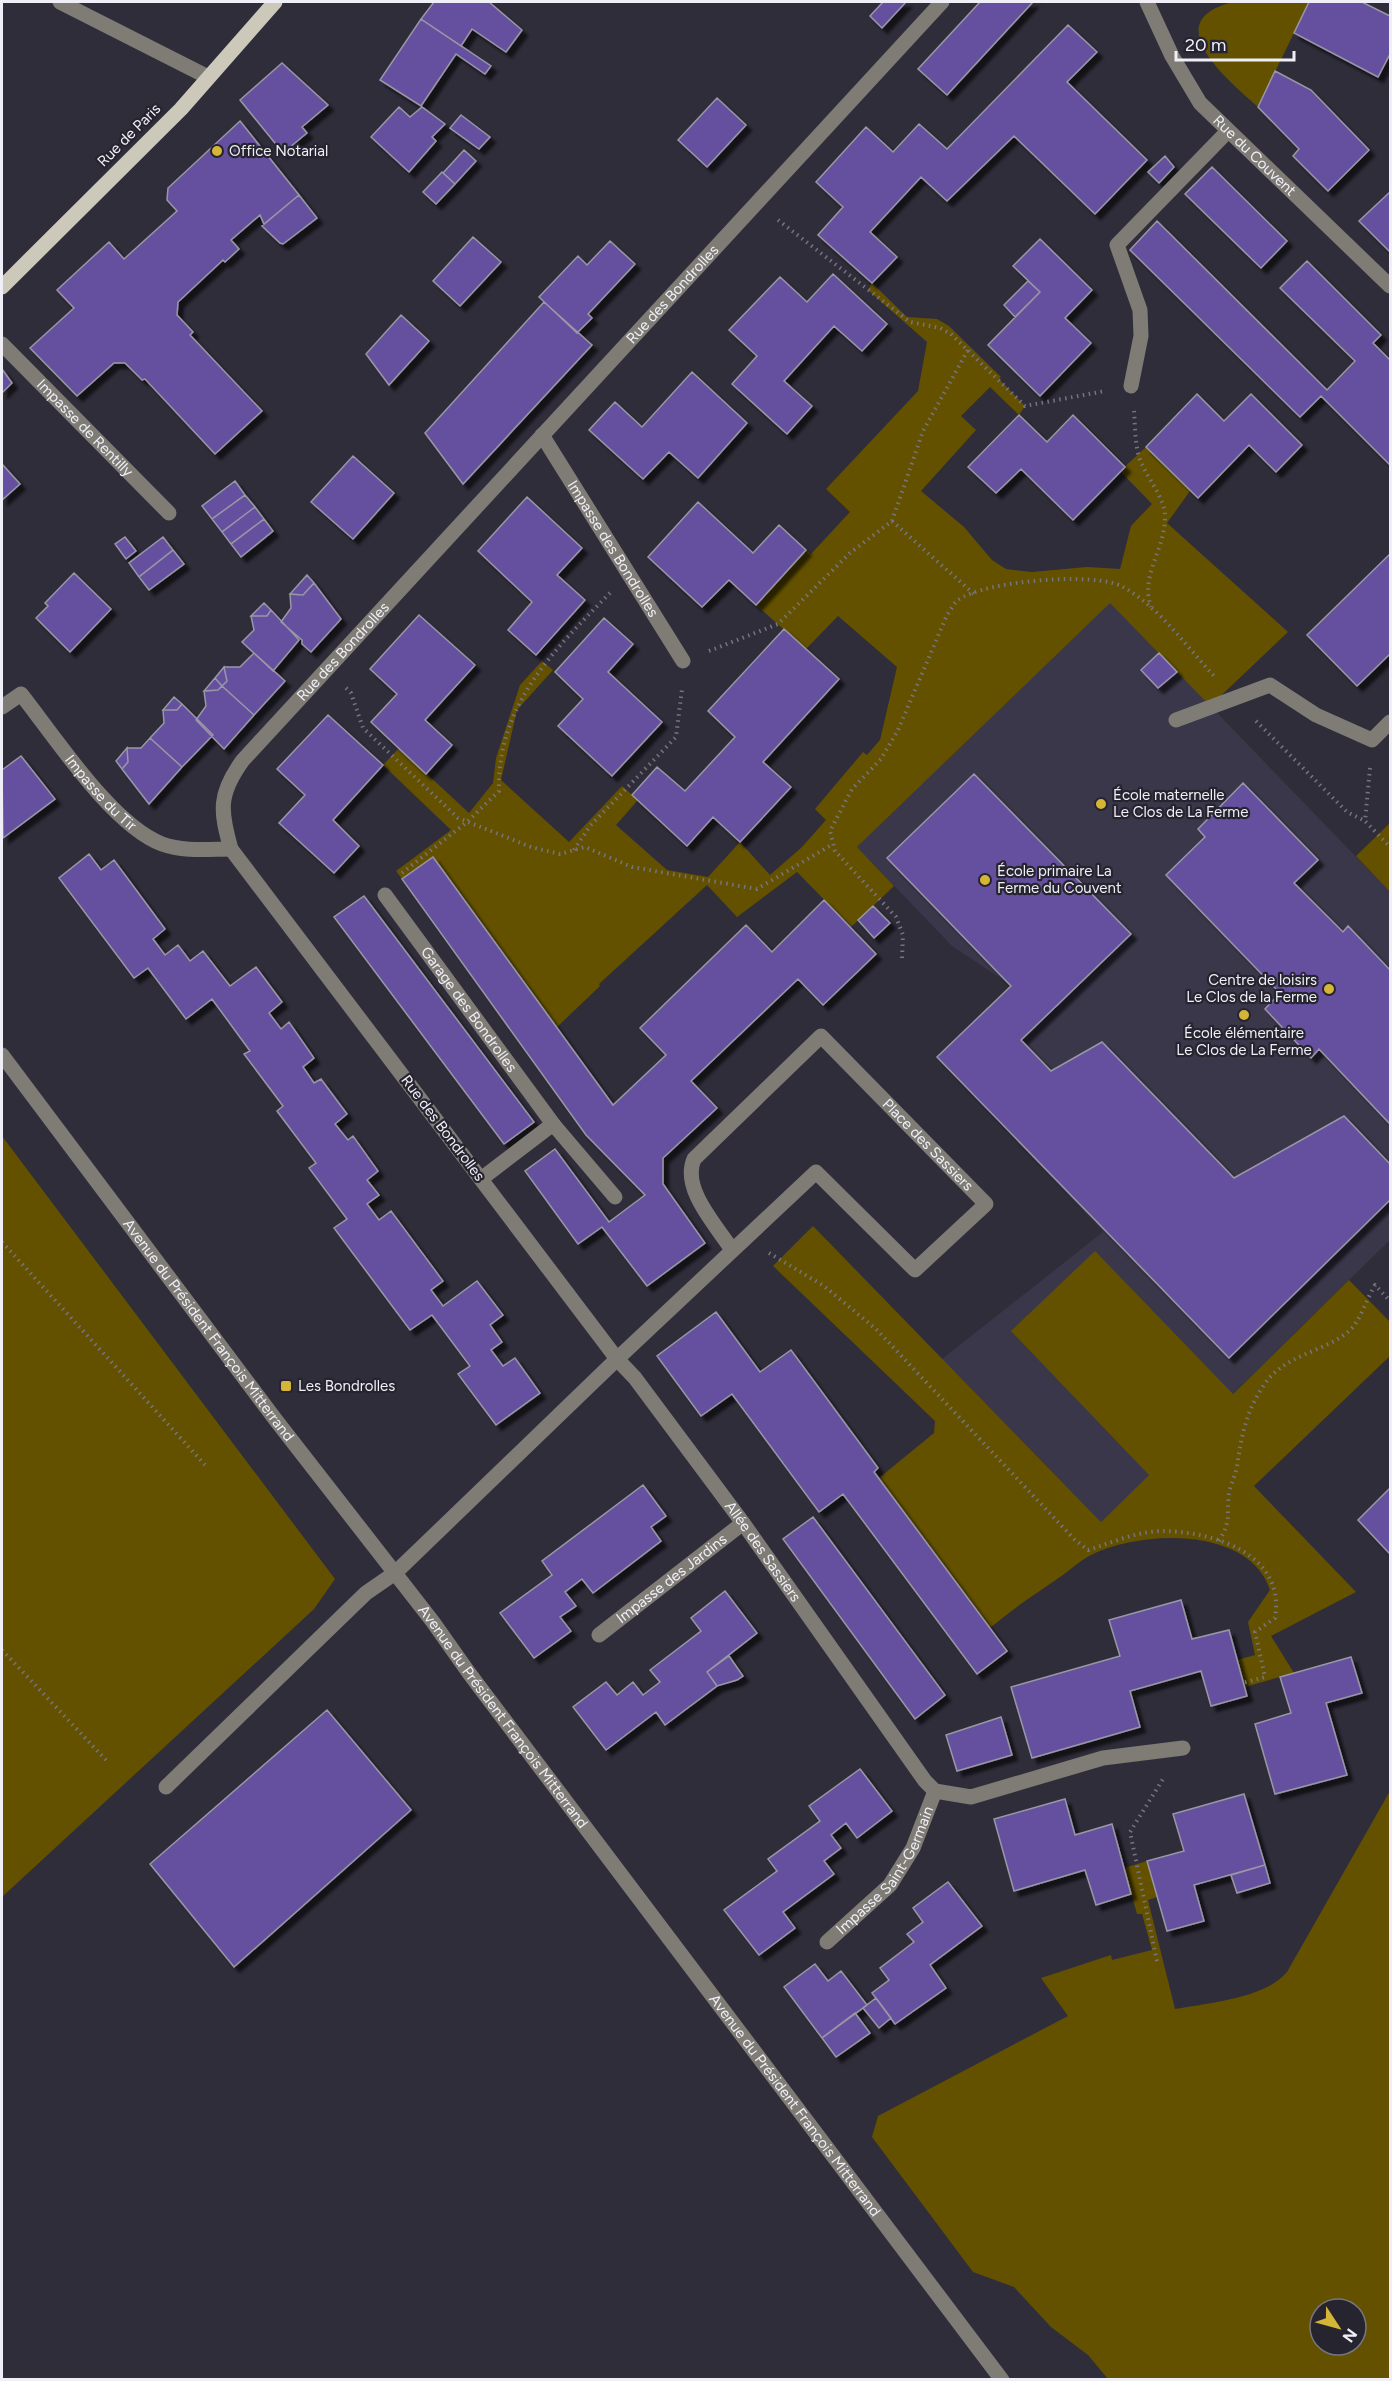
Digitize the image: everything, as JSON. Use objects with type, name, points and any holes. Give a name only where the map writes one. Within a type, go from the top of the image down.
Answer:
[{"type":"main road","name":"Rue de Paris","points":[[2,287],[181,109],[275,2]]},
{"type":"street","points":[[60,2],[208,77]]},
{"type":"street","name":"Rue des Bondrolles","points":[[617,1359],[231,849],[223,821],[223,794],[229,779],[243,760],[942,2]]},
{"type":"street","name":"Rue du Couvent","points":[[1149,2],[1172,56],[1200,104],[1390,286]]},
{"type":"street","points":[[1131,386],[1142,336],[1140,310],[1118,245],[1227,132]]},
{"type":"street","name":"Impasse de Rentilly","points":[[2,344],[169,513]]},
{"type":"street","name":"Impasse des Bondrolles","points":[[542,435],[682,661]]},
{"type":"street","points":[[1176,720],[1270,685],[1316,715],[1372,740],[1390,722]]},
{"type":"street","name":"Impasse du Tir","points":[[2,707],[21,694],[112,809],[140,832],[163,844],[183,849],[231,849]]},
{"type":"street","name":"Garage des Bondrolles","points":[[385,895],[553,1124],[615,1197]]},
{"type":"street","name":"Place des Sassiers","points":[[617,1359],[816,1172],[915,1270],[986,1204],[821,1036],[694,1159],[690,1167],[693,1188],[732,1250]]},
{"type":"street","name":"Avenue du Président François Mitterrand","points":[[2,1055],[274,1419],[395,1573],[1002,2379]]},
{"type":"street","points":[[481,1179],[553,1124]]},
{"type":"street","points":[[166,1787],[366,1593],[395,1573],[617,1359]]},
{"type":"street","name":"Allée des Sassiers","points":[[617,1359],[635,1378],[743,1524],[935,1791]]},
{"type":"street","name":"Impasse des Jardins","points":[[599,1635],[743,1524]]},
{"type":"street","points":[[935,1791],[971,1797],[1103,1758],[1183,1748]]},
{"type":"street","name":"Impasse Saint-Germain","points":[[826,1942],[890,1885],[913,1848],[935,1791]]},
{"type":"path","points":[[757,202],[910,322],[940,328],[951,334],[1025,406],[1131,386],[1138,454],[1161,500],[1166,516],[1158,553],[1146,591],[1151,608]]},
{"type":"path","points":[[574,850],[590,826],[676,738],[682,710],[682,661],[778,624],[850,553],[892,521],[923,431],[968,350]]},
{"type":"path","points":[[892,521],[974,594]]},
{"type":"path","points":[[399,875],[467,822],[499,791],[501,758],[518,701],[528,684],[628,574]]},
{"type":"path","points":[[902,958],[903,935],[896,916],[835,851],[830,831],[852,789],[881,759],[898,730],[947,615],[958,600],[1026,581],[1084,578],[1107,580],[1121,586],[1151,608],[1219,682]]},
{"type":"path","points":[[326,670],[351,693],[363,728],[458,818],[531,847],[560,854],[585,847],[632,867],[757,889],[833,844]]},
{"type":"path","points":[[1251,715],[1347,813],[1365,820],[1390,847]]},
{"type":"path","points":[[1365,820],[1372,740]]},
{"type":"path","points":[[2,1242],[206,1466]]},
{"type":"path","points":[[732,1250],[766,1251],[824,1286],[845,1302],[876,1329],[1074,1539],[1088,1550],[1133,1535],[1158,1531],[1184,1533],[1219,1541],[1245,1551],[1259,1560],[1273,1582],[1275,1618],[1255,1632],[1265,1677],[1243,1683]]},
{"type":"path","points":[[1219,1541],[1230,1515],[1229,1494],[1245,1421],[1265,1383],[1290,1362],[1348,1333],[1357,1323],[1362,1307],[1375,1285],[1390,1301]]},
{"type":"path","points":[[2,1650],[106,1760]]},
{"type":"path","points":[[1157,1960],[1130,1832],[1183,1748]]},
{"type":"shaded area","points":[[1233,2],[1309,2],[1258,107],[1217,67],[1205,51],[1199,36],[1200,23],[1211,11]]},
{"type":"shaded area","points":[[872,283],[907,317],[937,319],[949,326],[1001,377],[999,379],[1025,406],[1019,415],[990,387],[961,416],[976,430],[921,491],[964,527],[992,560],[1006,569],[1032,572],[1087,567],[1120,569],[1131,526],[1152,504],[1120,471],[1146,447],[1190,491],[1167,523],[1288,632],[1210,706],[1110,603],[857,847],[894,886],[851,927],[797,872],[737,917],[707,885],[599,984],[600,986],[556,1028],[434,857],[402,879],[396,871],[451,830],[383,765],[399,748],[469,813],[493,783],[496,758],[520,685],[542,661],[553,670],[517,710],[501,780],[569,842],[622,786],[638,800],[616,825],[667,870],[708,877],[740,842],[770,875],[801,848],[826,820],[815,809],[863,752],[867,755],[880,740],[897,667],[838,616],[806,649],[756,605],[806,550],[811,554],[850,512],[826,489],[918,391],[927,342],[868,290]]},
{"type":"shaded area","points":[[1110,602],[1390,892],[1390,1240],[1101,1522],[942,1359],[1103,1232],[937,1057],[1011,985],[952,946],[857,847]]},
{"type":"shaded area","points":[[1390,823],[1390,892],[1356,856]]},
{"type":"shaded area","points":[[2,1136],[335,1579],[314,1609],[2,1897]]},
{"type":"shaded area","points":[[813,1226],[1101,1522],[1149,1475],[1011,1331],[1095,1251],[1233,1394],[1349,1280],[1390,1322],[1390,1356],[1254,1486],[1356,1592],[1271,1636],[1294,1673],[1245,1687],[1237,1660],[1255,1655],[1248,1622],[1270,1590],[1258,1569],[1240,1554],[1217,1544],[1191,1539],[1164,1538],[1137,1541],[1091,1555],[990,1628],[879,1478],[934,1433],[935,1421],[773,1266]]},
{"type":"shaded area","points":[[1390,1791],[1390,2379],[1108,2379],[1088,2355],[1051,2327],[1014,2287],[973,2272],[872,2137],[878,2116],[1068,2016],[1041,1978],[1111,1955],[1112,1960],[1152,1950],[1142,1914],[1137,1914],[1124,1868],[1147,1861],[1157,1897],[1148,1900],[1175,2009],[1251,1994],[1278,1981],[1287,1972]]},
{"type":"building","points":[[434,2],[489,2],[522,30],[506,52],[472,29],[461,46],[421,19]]},
{"type":"building","points":[[883,2],[906,2],[882,28],[870,16]]},
{"type":"building","points":[[980,2],[1033,2],[947,95],[918,69]]},
{"type":"building","points":[[1309,2],[1362,2],[1390,16],[1390,54],[1378,77],[1294,33]]},
{"type":"building","points":[[421,19],[491,66],[485,74],[456,54],[421,106],[380,80]]},
{"type":"building","points":[[1068,25],[1097,52],[1067,82],[1147,160],[1095,214],[1014,136],[947,201],[921,177],[870,232],[897,257],[872,283],[818,235],[843,207],[816,182],[866,127],[893,152],[919,124],[947,149]]},
{"type":"building","points":[[282,63],[328,105],[302,127],[307,133],[283,153],[240,100]]},
{"type":"building","points":[[1275,71],[1311,90],[1369,150],[1328,191],[1293,156],[1299,149],[1258,107]]},
{"type":"building","points":[[717,98],[746,125],[707,167],[678,140]]},
{"type":"building","points":[[399,107],[410,117],[422,107],[445,124],[432,137],[436,141],[409,172],[371,137]]},
{"type":"building","points":[[461,115],[490,137],[479,149],[450,128]]},
{"type":"building","points":[[240,121],[299,195],[264,224],[260,215],[231,240],[239,249],[225,262],[223,260],[178,302],[177,315],[193,332],[190,335],[262,411],[215,454],[145,379],[142,380],[125,363],[114,363],[77,396],[30,348],[74,308],[57,290],[109,242],[124,259],[177,211],[167,200],[168,188]]},
{"type":"building","points":[[464,150],[476,161],[455,184],[443,173]]},
{"type":"building","points":[[1165,156],[1174,167],[1159,183],[1148,172]]},
{"type":"building","points":[[1212,167],[1287,241],[1261,268],[1185,194]]},
{"type":"building","points":[[442,172],[455,184],[436,204],[423,192]]},
{"type":"building","points":[[1390,192],[1390,252],[1359,221]]},
{"type":"building","points":[[299,195],[317,218],[283,244],[280,243],[262,226]]},
{"type":"building","points":[[1157,221],[1327,390],[1355,361],[1280,288],[1307,261],[1381,335],[1373,343],[1390,360],[1390,465],[1321,396],[1300,417],[1130,250]]},
{"type":"building","points":[[473,237],[501,262],[460,306],[433,281]]},
{"type":"building","points":[[1040,239],[1092,290],[1065,318],[1091,343],[1040,396],[988,345],[1040,292],[1013,266]]},
{"type":"building","points":[[610,241],[635,264],[588,314],[592,318],[577,333],[539,297],[578,256],[587,265]]},
{"type":"building","points":[[833,274],[887,324],[862,351],[834,326],[784,381],[812,406],[787,434],[732,384],[757,356],[729,330],[780,277],[807,302]]},
{"type":"building","points":[[1028,281],[1040,292],[1015,317],[1004,305]]},
{"type":"building","points":[[544,302],[592,345],[463,484],[425,433]]},
{"type":"building","points":[[401,315],[429,341],[389,385],[366,354]]},
{"type":"building","points":[[2,369],[12,383],[2,393]]},
{"type":"building","points":[[692,372],[747,423],[698,478],[669,452],[643,479],[589,430],[615,402],[642,427]]},
{"type":"building","points":[[1197,394],[1224,421],[1251,394],[1302,445],[1276,472],[1249,445],[1198,498],[1146,447]]},
{"type":"building","points":[[1019,415],[1047,442],[1073,415],[1125,467],[1073,520],[1021,469],[996,493],[968,467]]},
{"type":"building","points":[[353,456],[394,493],[353,539],[311,502]]},
{"type":"building","points":[[2,464],[20,484],[2,500]]},
{"type":"building","points":[[235,481],[245,495],[212,519],[202,506]]},
{"type":"building","points":[[245,495],[255,507],[222,532],[212,519]]},
{"type":"building","points":[[527,497],[582,548],[557,575],[585,600],[536,655],[508,630],[532,602],[478,551]]},
{"type":"building","points":[[698,502],[753,553],[779,525],[806,550],[756,605],[729,580],[702,607],[648,557]]},
{"type":"building","points":[[255,507],[264,519],[231,544],[222,532]]},
{"type":"building","points":[[264,519],[273,531],[241,557],[231,544]]},
{"type":"building","points":[[125,537],[136,551],[126,559],[115,544]]},
{"type":"building","points":[[163,537],[173,550],[139,577],[129,563]]},
{"type":"building","points":[[173,550],[184,564],[149,590],[139,577]]},
{"type":"building","points":[[1390,554],[1390,654],[1357,686],[1307,635]]},
{"type":"building","points":[[74,573],[111,609],[70,652],[36,618],[48,606],[45,603]]},
{"type":"building","points":[[307,575],[314,583],[303,595],[290,594]]},
{"type":"building","points":[[314,583],[341,619],[311,652],[302,644],[302,640],[281,622],[291,608],[290,594],[303,595]]},
{"type":"building","points":[[264,603],[271,610],[267,616],[251,616]]},
{"type":"building","points":[[271,610],[299,640],[273,671],[242,642],[254,630],[251,616],[267,616]]},
{"type":"building","points":[[419,615],[475,665],[425,720],[452,745],[426,774],[371,722],[397,694],[370,669]]},
{"type":"building","points":[[604,618],[633,644],[608,672],[662,722],[612,776],[558,726],[583,699],[555,672]]},
{"type":"building","points":[[784,629],[839,679],[763,762],[791,787],[740,842],[713,817],[687,846],[632,795],[657,767],[685,791],[735,737],[708,711]]},
{"type":"building","points":[[254,653],[285,681],[254,715],[222,686],[227,681],[224,667],[240,667]]},
{"type":"building","points":[[1159,653],[1177,672],[1158,688],[1141,670]]},
{"type":"building","points":[[224,667],[227,681],[222,686],[215,678]]},
{"type":"building","points":[[215,678],[222,686],[218,690],[204,691]]},
{"type":"building","points":[[222,686],[254,715],[224,749],[196,720],[206,706],[204,691],[218,690]]},
{"type":"building","points":[[174,697],[182,704],[177,710],[163,710]]},
{"type":"building","points":[[182,704],[213,735],[182,767],[150,738],[164,723],[163,710],[177,710]]},
{"type":"building","points":[[328,715],[383,765],[333,820],[359,846],[334,873],[279,823],[305,795],[277,769]]},
{"type":"building","points":[[150,738],[182,767],[149,804],[122,769],[128,762],[127,748],[141,748]]},
{"type":"building","points":[[127,748],[128,762],[122,769],[116,761]]},
{"type":"building","points":[[21,756],[55,799],[3,838],[2,770]]},
{"type":"building","points":[[974,774],[1131,934],[1021,1040],[1051,1071],[1102,1042],[1234,1178],[1344,1116],[1390,1164],[1390,1200],[1229,1358],[937,1057],[1011,986],[887,858]]},
{"type":"building","points":[[1243,783],[1318,860],[1294,883],[1343,932],[1348,926],[1390,970],[1390,1124],[1319,1049],[1311,1058],[1265,1009],[1280,993],[1166,875],[1205,837],[1198,829]]},
{"type":"building","points":[[89,854],[101,870],[114,860],[165,929],[153,939],[165,955],[178,945],[190,961],[203,951],[230,986],[256,967],[282,1002],[269,1013],[281,1029],[289,1022],[314,1058],[303,1067],[314,1083],[321,1079],[347,1114],[335,1124],[348,1140],[353,1136],[378,1171],[367,1180],[379,1195],[367,1204],[379,1220],[391,1211],[443,1281],[431,1290],[443,1306],[477,1281],[503,1315],[490,1325],[502,1342],[491,1350],[503,1366],[515,1358],[540,1393],[496,1425],[458,1374],[470,1366],[432,1315],[410,1330],[334,1228],[347,1219],[309,1168],[316,1163],[277,1111],[283,1106],[244,1054],[250,1051],[212,999],[186,1019],[148,968],[134,978],[59,878]]},
{"type":"building","points":[[433,857],[613,1105],[666,1055],[640,1028],[746,925],[772,952],[824,900],[876,954],[823,1005],[798,979],[691,1081],[717,1108],[663,1158],[663,1184],[705,1243],[647,1286],[602,1227],[578,1244],[525,1171],[555,1149],[609,1222],[645,1195],[586,1135],[402,879]]},
{"type":"building","points":[[364,896],[534,1122],[504,1144],[334,917]]},
{"type":"building","points":[[873,906],[890,923],[874,938],[858,920]]},
{"type":"building","points":[[716,1312],[760,1372],[791,1350],[878,1468],[874,1472],[1007,1651],[977,1674],[843,1494],[819,1512],[732,1394],[701,1416],[657,1356]]},
{"type":"building","points":[[643,1485],[666,1516],[651,1527],[661,1541],[593,1593],[582,1579],[565,1592],[576,1606],[560,1617],[571,1631],[534,1658],[500,1613],[552,1575],[542,1561]]},
{"type":"building","points":[[1390,1488],[1390,1554],[1358,1520]]},
{"type":"building","points":[[813,1517],[945,1695],[915,1719],[783,1539]]},
{"type":"building","points":[[725,1591],[757,1633],[707,1672],[717,1686],[665,1725],[656,1712],[606,1750],[573,1707],[606,1682],[617,1695],[633,1682],[643,1695],[660,1682],[650,1670],[701,1631],[691,1618]]},
{"type":"building","points":[[1181,1600],[1192,1639],[1229,1630],[1247,1696],[1211,1706],[1201,1671],[1130,1691],[1140,1727],[1032,1758],[1011,1687],[1120,1656],[1109,1620]]},
{"type":"building","points":[[729,1656],[743,1676],[717,1686],[707,1672]]},
{"type":"building","points":[[1351,1657],[1362,1693],[1326,1703],[1347,1775],[1275,1794],[1255,1724],[1291,1713],[1280,1677]]},
{"type":"building","points":[[327,1710],[411,1810],[234,1967],[150,1864]]},
{"type":"building","points":[[1001,1717],[1012,1755],[957,1771],[946,1735]]},
{"type":"building","points":[[860,1769],[892,1811],[857,1838],[846,1823],[831,1835],[841,1848],[824,1861],[834,1874],[783,1912],[795,1928],[759,1955],[724,1910],[777,1871],[768,1859],[820,1821],[809,1806]]},
{"type":"building","points":[[1244,1794],[1265,1865],[1194,1885],[1204,1921],[1167,1931],[1147,1861],[1184,1851],[1173,1814]]},
{"type":"building","points":[[1065,1799],[1075,1835],[1112,1824],[1131,1894],[1096,1905],[1085,1870],[1014,1891],[994,1819]]},
{"type":"building","points":[[1265,1865],[1270,1883],[1237,1893],[1231,1875]]},
{"type":"building","points":[[948,1882],[982,1926],[930,1965],[946,1988],[895,2024],[872,1993],[889,1980],[880,1968],[914,1942],[907,1934],[923,1922],[913,1908]]},
{"type":"building","points":[[815,1964],[828,1981],[841,1971],[867,2005],[822,2038],[784,1987]]},
{"type":"building","points":[[876,1998],[891,2018],[879,2028],[863,2008]]},
{"type":"building","points":[[855,2013],[870,2033],[836,2057],[822,2038]]},
{"type":"place","name":"Office Notarial","points":[[217,151]]},
{"type":"place","name":"École maternelle Le Clos de La Ferme","points":[[1101,804]]},
{"type":"place","name":"École primaire La Ferme du Couvent","points":[[985,880]]},
{"type":"place","name":"Centre de loisirs Le Clos de la Ferme","points":[[1329,989]]},
{"type":"place","name":"École élémentaire Le Clos de La Ferme","points":[[1244,1015]]},
{"type":"place","name":"Les Bondrolles","points":[[286,1386]]}]
